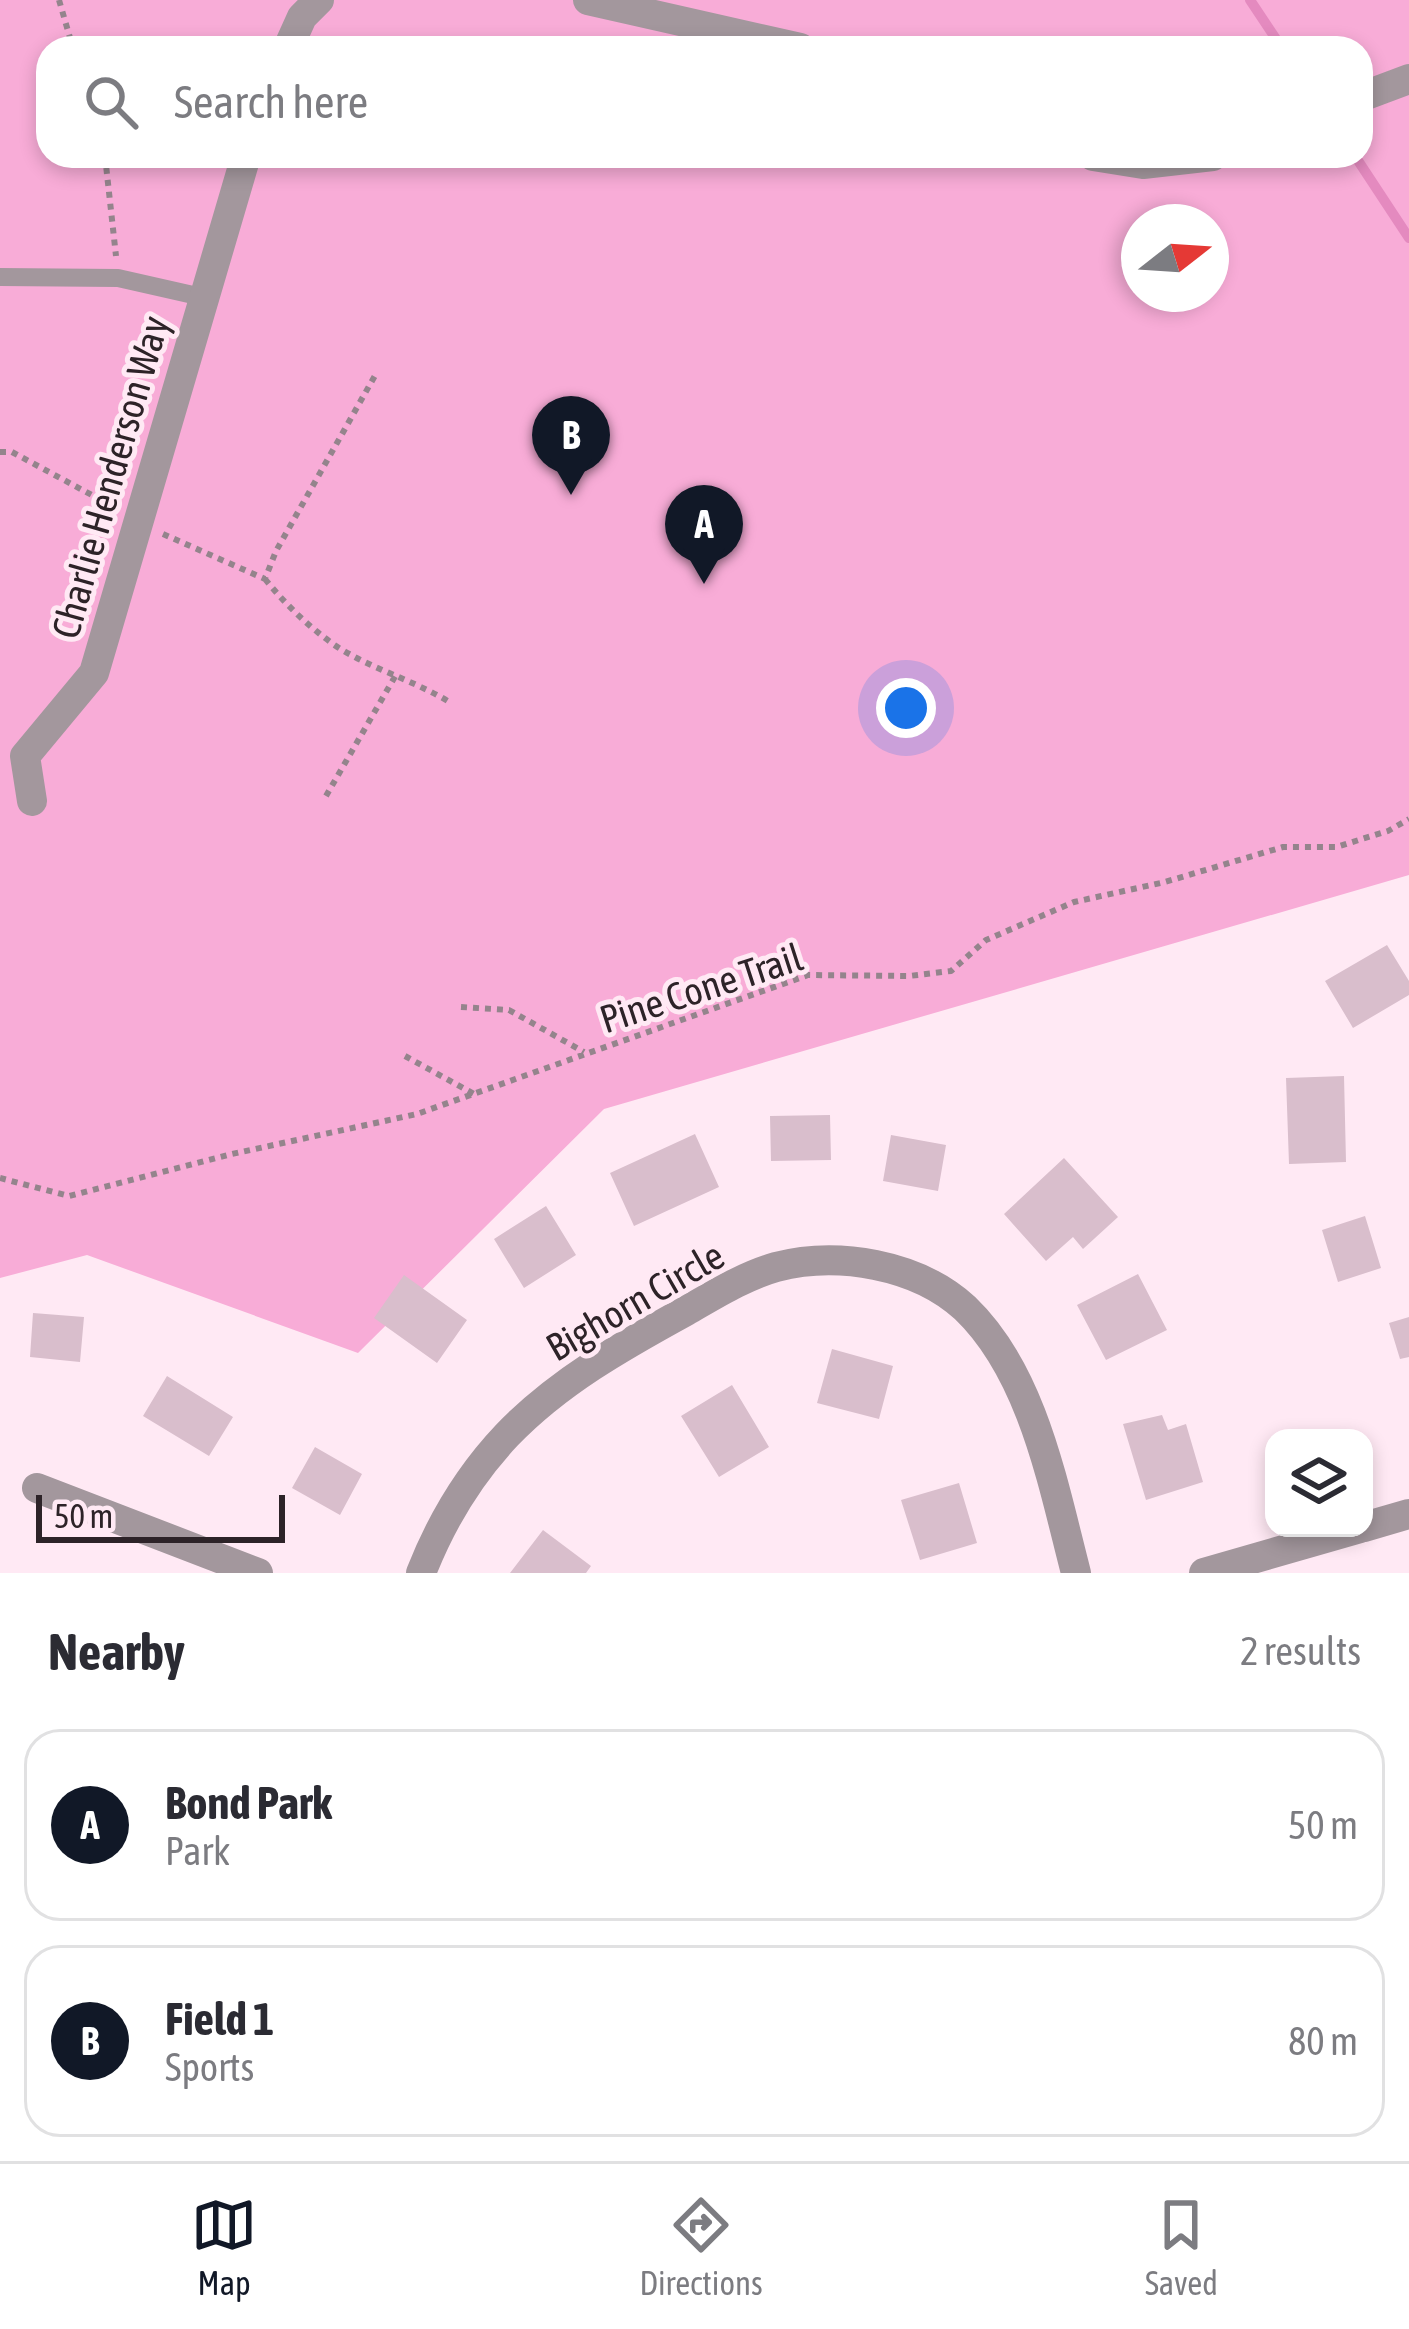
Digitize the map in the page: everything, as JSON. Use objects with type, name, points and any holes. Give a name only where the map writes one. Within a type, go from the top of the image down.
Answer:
[{"type":"street","points":[[293,36],[302,17],[320,0]]},
{"type":"street","points":[[588,0],[747,36]]},
{"type":"street","points":[[1373,93],[1409,79]]},
{"type":"street","name":"Charlie Henderson Way","points":[[32,801],[25,756],[94,673],[242,168]]},
{"type":"street","name":"Bighorn Circle","points":[[421,1573],[451,1508],[475,1474],[505,1437],[561,1387],[608,1354],[724,1289],[776,1268],[854,1261],[889,1268],[961,1305],[1008,1360],[1030,1414],[1076,1573]]},
{"type":"street","points":[[37,1487],[259,1573]]},
{"type":"street","points":[[1373,1524],[1409,1514]]},
{"type":"street","points":[[1204,1573],[1328,1537]]},
{"type":"lane","points":[[0,277],[118,278],[202,297]]},
{"type":"path","points":[[59,0],[70,36]]},
{"type":"path","points":[[106,168],[118,278]]},
{"type":"path","points":[[266,579],[276,551],[377,372]]},
{"type":"path","points":[[0,452],[11,452],[185,546],[266,579],[289,608],[337,646],[451,703]]},
{"type":"path","points":[[326,796],[397,673]]},
{"type":"path","name":"Pine Cone Trail","points":[[0,1178],[69,1196],[417,1114],[808,975],[909,976],[951,971],[986,940],[1074,902],[1283,847],[1336,847],[1388,831],[1409,819]]},
{"type":"path","points":[[461,1007],[508,1010],[587,1054]]},
{"type":"path","points":[[405,1056],[474,1094]]},
{"type":"shaded area","points":[[0,0],[1409,0],[1409,875],[604,1109],[358,1353],[87,1255],[0,1278]]},
{"type":"building","points":[[1387,945],[1409,981],[1409,995],[1353,1028],[1325,981]]},
{"type":"building","points":[[1344,1076],[1346,1162],[1289,1164],[1286,1078]]},
{"type":"building","points":[[830,1115],[831,1160],[771,1161],[770,1116]]},
{"type":"building","points":[[695,1134],[719,1187],[634,1226],[610,1173]]},
{"type":"building","points":[[891,1135],[946,1145],[938,1191],[883,1181]]},
{"type":"building","points":[[1064,1158],[1118,1217],[1083,1249],[1073,1237],[1046,1261],[1004,1214]]},
{"type":"building","points":[[546,1206],[576,1255],[524,1288],[494,1239]]},
{"type":"building","points":[[1365,1216],[1381,1268],[1338,1282],[1322,1230]]},
{"type":"building","points":[[1138,1274],[1167,1330],[1106,1360],[1077,1305]]},
{"type":"building","points":[[404,1275],[467,1320],[437,1363],[374,1318]]},
{"type":"building","points":[[33,1313],[84,1317],[80,1362],[30,1357]]},
{"type":"building","points":[[1409,1317],[1409,1357],[1400,1359],[1389,1323]]},
{"type":"building","points":[[832,1349],[893,1366],[879,1419],[817,1403]]},
{"type":"building","points":[[167,1376],[233,1417],[209,1456],[143,1416]]},
{"type":"building","points":[[732,1385],[769,1447],[719,1477],[681,1416]]},
{"type":"building","points":[[1162,1415],[1168,1430],[1186,1424],[1203,1482],[1146,1500],[1123,1424]]},
{"type":"building","points":[[315,1447],[362,1474],[340,1515],[292,1488]]},
{"type":"building","points":[[959,1483],[977,1543],[920,1560],[901,1500]]},
{"type":"building","points":[[543,1530],[591,1566],[586,1573],[510,1573]]},
{"type":"waterway","points":[[1250,0],[1274,36]]},
{"type":"waterway","points":[[1363,168],[1409,238]]},
{"type":"place","name":"Field 1","points":[[571,495]]},
{"type":"place","name":"Bond Park","points":[[704,584]]}]
